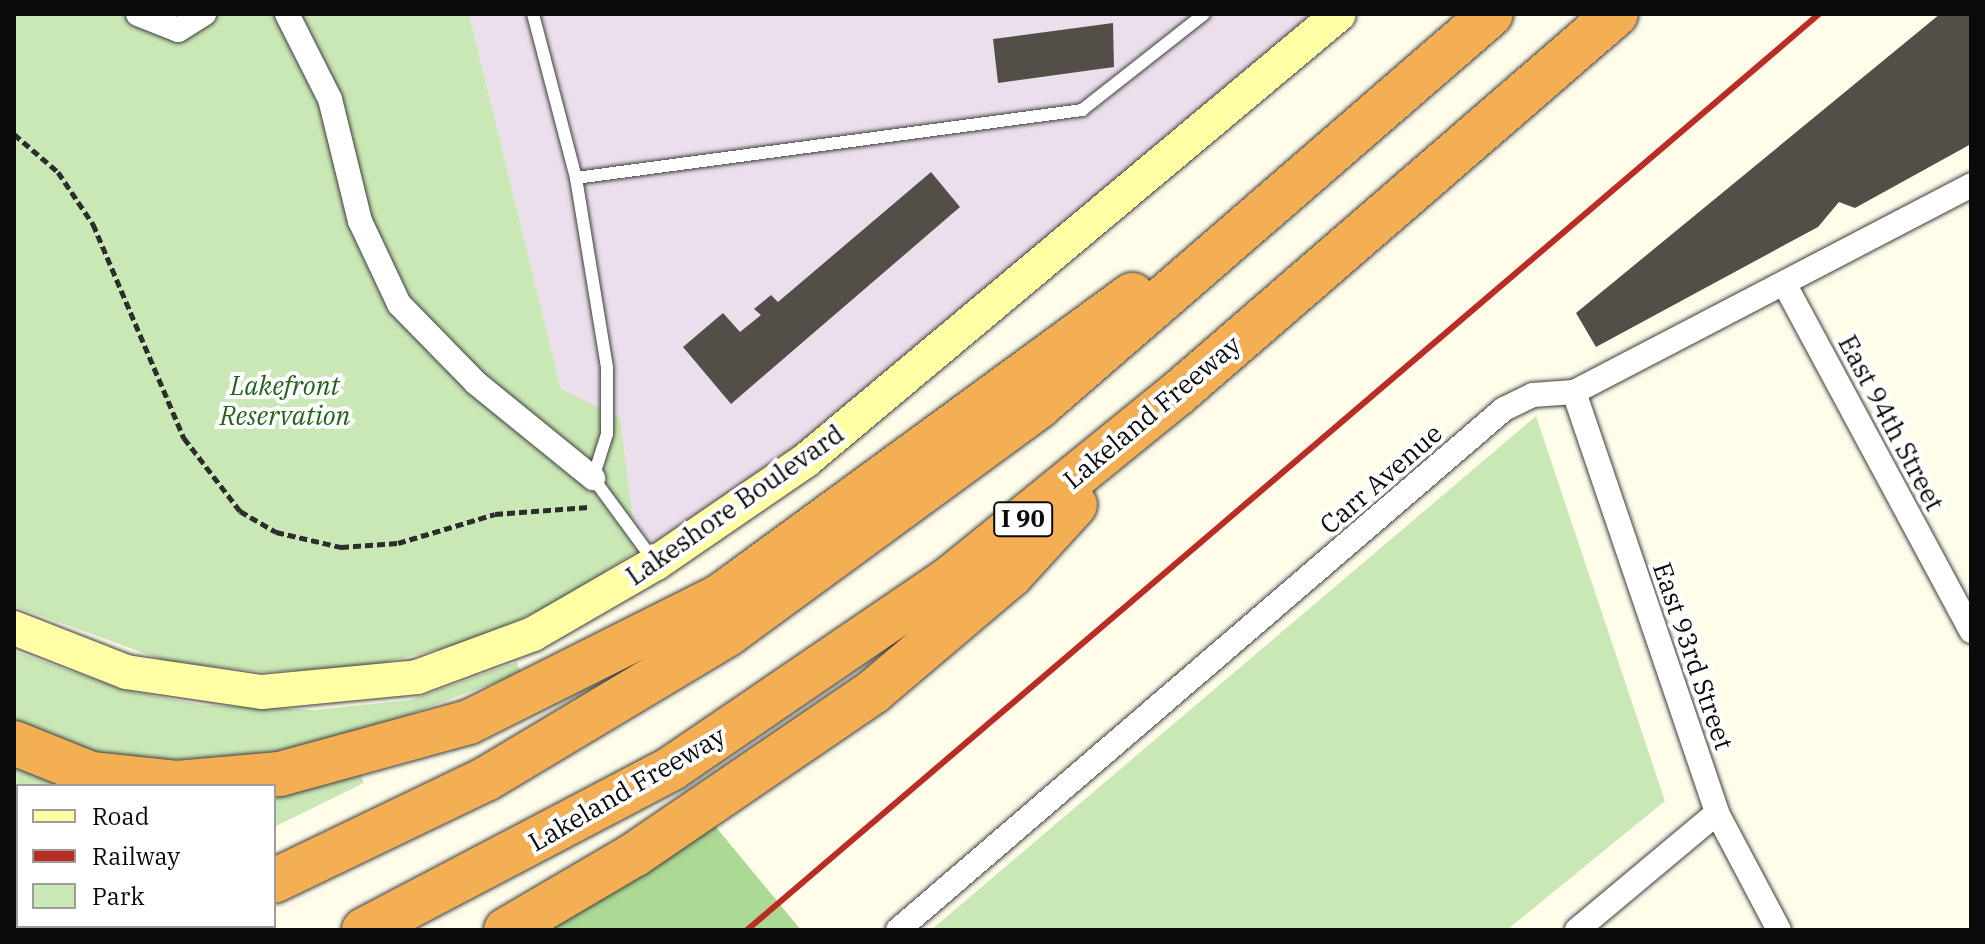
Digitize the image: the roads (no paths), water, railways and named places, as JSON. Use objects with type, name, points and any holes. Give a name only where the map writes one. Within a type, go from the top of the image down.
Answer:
[{"type":"highway","points":[[276,880],[486,779],[728,634],[1039,406],[1491,14]]},
{"type":"highway","name":"Lakeland Freeway","points":[[364,930],[672,768],[953,576],[1176,395],[1616,14]]},
{"type":"highway","points":[[14,743],[91,774],[177,783],[280,774],[469,722],[719,597],[1087,325],[1290,190]]},
{"type":"highway","points":[[506,930],[634,855],[874,691],[1011,575],[1176,395]]},
{"type":"street","points":[[138,14],[178,30],[204,14]]},
{"type":"street","points":[[287,14],[330,99],[360,221],[399,304],[476,383],[593,478]]},
{"type":"street","name":"Lakeshore Boulevard","points":[[14,628],[173,683],[262,692],[348,689],[491,653],[656,563],[933,360],[1339,14]]},
{"type":"street","name":"Carr Avenue","points":[[898,930],[1504,409],[1533,395],[1574,392],[1785,285],[1971,185]]},
{"type":"street","name":"East 94th Street","points":[[1785,285],[1971,631]]},
{"type":"street","name":"East 93rd Street","points":[[1574,392],[1717,813],[1779,930]]},
{"type":"street","points":[[1577,930],[1717,813]]},
{"type":"lane","points":[[533,14],[576,178],[607,367],[607,434],[593,478],[656,563]]},
{"type":"lane","points":[[576,178],[1082,110],[1204,14]]},
{"type":"railway","points":[[747,930],[1819,14]]},
{"type":"park label","name":"Lakefront Reservation","points":[[285,401]]}]
